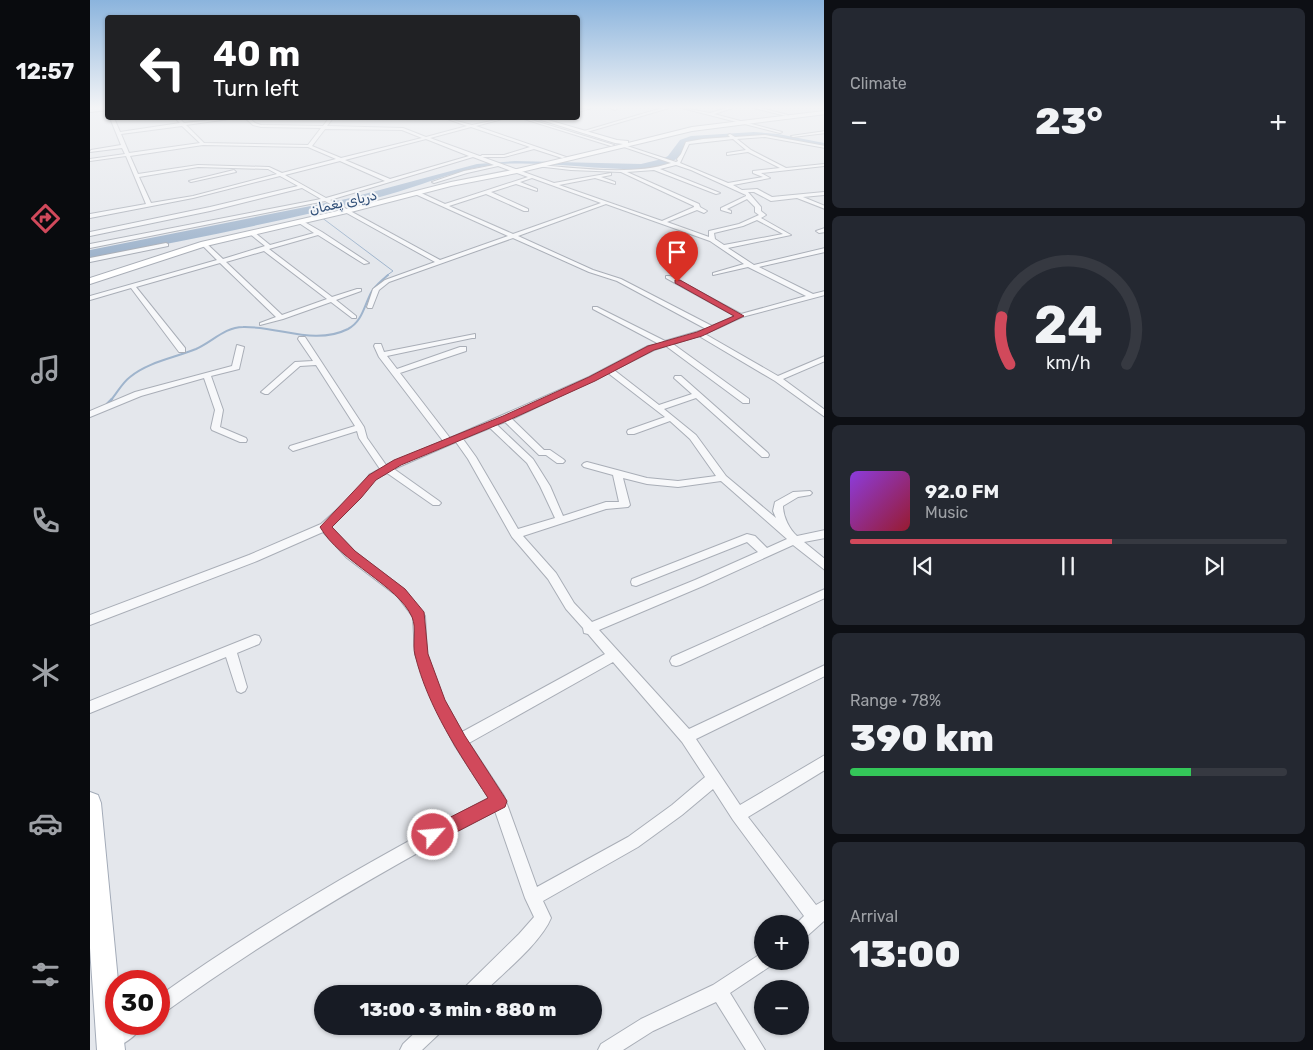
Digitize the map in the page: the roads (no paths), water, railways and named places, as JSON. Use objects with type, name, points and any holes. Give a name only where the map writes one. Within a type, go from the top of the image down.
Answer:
[{"type":"main road","points":[[554,161],[564,157]]},
{"type":"main road","points":[[90,281],[204,244],[301,222],[436,185],[570,157]]},
{"type":"main road","points":[[90,276],[202,240],[344,210],[514,170]]},
{"type":"main road","points":[[90,802],[94,916],[110,1046]]},
{"type":"street","points":[[90,160],[113,157]]},
{"type":"street","points":[[128,157],[130,165],[137,176],[148,205]]},
{"type":"street","points":[[336,157],[390,181]]},
{"type":"street","points":[[90,216],[193,197],[349,157]]},
{"type":"street","points":[[90,246],[326,201],[472,157]]},
{"type":"street","points":[[478,157],[712,240],[751,266],[819,295]]},
{"type":"street","points":[[656,157],[675,163],[748,194],[748,197],[758,207],[758,212],[763,215],[742,226],[711,232],[712,240]]},
{"type":"street","points":[[534,166],[627,170],[655,169],[680,162],[681,157]]},
{"type":"street","points":[[761,157],[786,169]]},
{"type":"street","points":[[434,182],[466,172],[500,165]]},
{"type":"street","points":[[137,176],[198,166],[268,168],[439,262]]},
{"type":"street","points":[[727,185],[768,178],[755,172],[824,166]]},
{"type":"street","points":[[191,181],[249,167]]},
{"type":"street","points":[[655,169],[718,193]]},
{"type":"street","points":[[554,184],[627,170]]},
{"type":"street","points":[[621,172],[696,205],[697,208],[704,211]]},
{"type":"street","points":[[444,206],[532,176]]},
{"type":"street","points":[[596,176],[614,183]]},
{"type":"street","points":[[515,182],[535,190]]},
{"type":"street","points":[[90,234],[210,209],[301,186]]},
{"type":"street","points":[[741,192],[755,190],[770,199],[824,193]]},
{"type":"street","points":[[487,192],[526,210]]},
{"type":"street","points":[[415,193],[590,271],[619,280],[712,329]]},
{"type":"street","points":[[797,196],[824,208]]},
{"type":"street","points":[[193,197],[198,201]]},
{"type":"street","points":[[729,212],[723,209],[748,197]]},
{"type":"street","points":[[775,199],[786,205]]},
{"type":"street","points":[[370,307],[373,294],[381,284],[605,203]]},
{"type":"street","points":[[204,205],[225,220]]},
{"type":"street","points":[[661,223],[697,208]]},
{"type":"street","points":[[723,247],[788,235],[756,217]]},
{"type":"street","points":[[301,222],[366,263]]},
{"type":"street","points":[[252,233],[266,248],[354,317]]},
{"type":"street","points":[[90,298],[320,233]]},
{"type":"street","points":[[204,244],[281,318]]},
{"type":"street","points":[[90,260],[166,245]]},
{"type":"street","points":[[715,274],[824,250]]},
{"type":"street","points":[[668,277],[740,316]]},
{"type":"street","points":[[132,286],[182,350]]},
{"type":"street","points":[[262,324],[359,290]]},
{"type":"street","points":[[90,620],[252,558],[325,527],[358,496],[372,477],[398,463],[506,418],[610,371],[651,348],[700,334],[740,316],[819,295]]},
{"type":"street","points":[[595,308],[665,343],[746,401]]},
{"type":"street","points":[[700,334],[778,379],[824,414]]},
{"type":"street","points":[[382,355],[472,336]]},
{"type":"street","points":[[302,339],[360,427],[363,438],[387,470],[436,503]]},
{"type":"street","points":[[378,346],[382,355],[395,372],[452,440],[472,458],[516,534],[552,576],[570,606],[588,629],[615,655],[687,737],[713,779],[738,814],[820,913],[809,923]]},
{"type":"street","points":[[90,414],[138,394],[236,367],[240,347]]},
{"type":"street","points":[[395,372],[463,350]]},
{"type":"street","points":[[778,379],[824,358]]},
{"type":"street","points":[[265,392],[298,364],[319,363]]},
{"type":"street","points":[[610,371],[693,437],[724,478],[824,566]]},
{"type":"street","points":[[207,376],[219,410],[215,428],[243,440]]},
{"type":"street","points":[[678,378],[765,455]]},
{"type":"street","points":[[658,408],[698,395]]},
{"type":"street","points":[[506,418],[542,453],[547,452],[560,461]]},
{"type":"street","points":[[631,432],[671,418]]},
{"type":"street","points":[[491,424],[530,461],[549,494],[560,519]]},
{"type":"street","points":[[294,448],[360,427]]},
{"type":"street","points":[[588,465],[617,474],[678,484],[724,478]]},
{"type":"street","points":[[516,534],[606,506],[625,505],[617,474]]},
{"type":"street","points":[[791,537],[782,522],[778,504],[796,494],[807,493]]},
{"type":"street","points":[[325,527],[351,555],[401,593],[419,616],[421,654],[439,703],[460,741],[499,801],[533,898],[543,918],[479,985]]},
{"type":"street","points":[[588,629],[766,553],[791,537],[824,534]]},
{"type":"street","points":[[636,582],[746,538],[751,539],[766,553]]},
{"type":"street","points":[[676,660],[824,593]]},
{"type":"street","points":[[90,707],[255,640]]},
{"type":"street","points":[[230,650],[241,687]]},
{"type":"street","points":[[460,741],[615,655]]},
{"type":"street","points":[[687,737],[824,670]]},
{"type":"street","points":[[738,814],[824,762]]},
{"type":"street","points":[[533,898],[633,842],[677,810],[713,779]]},
{"type":"street","points":[[170,998],[210,968],[400,852],[499,801]]},
{"type":"street","points":[[607,1050],[647,1025],[719,991],[754,967]]},
{"type":"street","points":[[719,991],[756,1050]]},
{"type":"street","points":[[110,1046],[122,1035]]},
{"type":"street","points":[[409,1050],[425,1035]]},
{"type":"water","name":"دریای پغمان","points":[[666,157],[678,157],[671,162],[645,169],[518,163],[484,166],[391,194],[269,223],[90,258],[90,250],[346,199],[477,164],[515,161],[641,164]]},
{"type":"waterway","name":"دریای پغمان","points":[[313,211],[393,271],[386,276]]},
{"type":"waterway","points":[[111,400],[124,382],[137,372],[153,364],[196,349],[230,329],[256,327],[309,336],[335,334],[348,329],[357,322],[369,296],[388,275]]},
{"type":"waterway","points":[[107,404],[111,400]]}]
